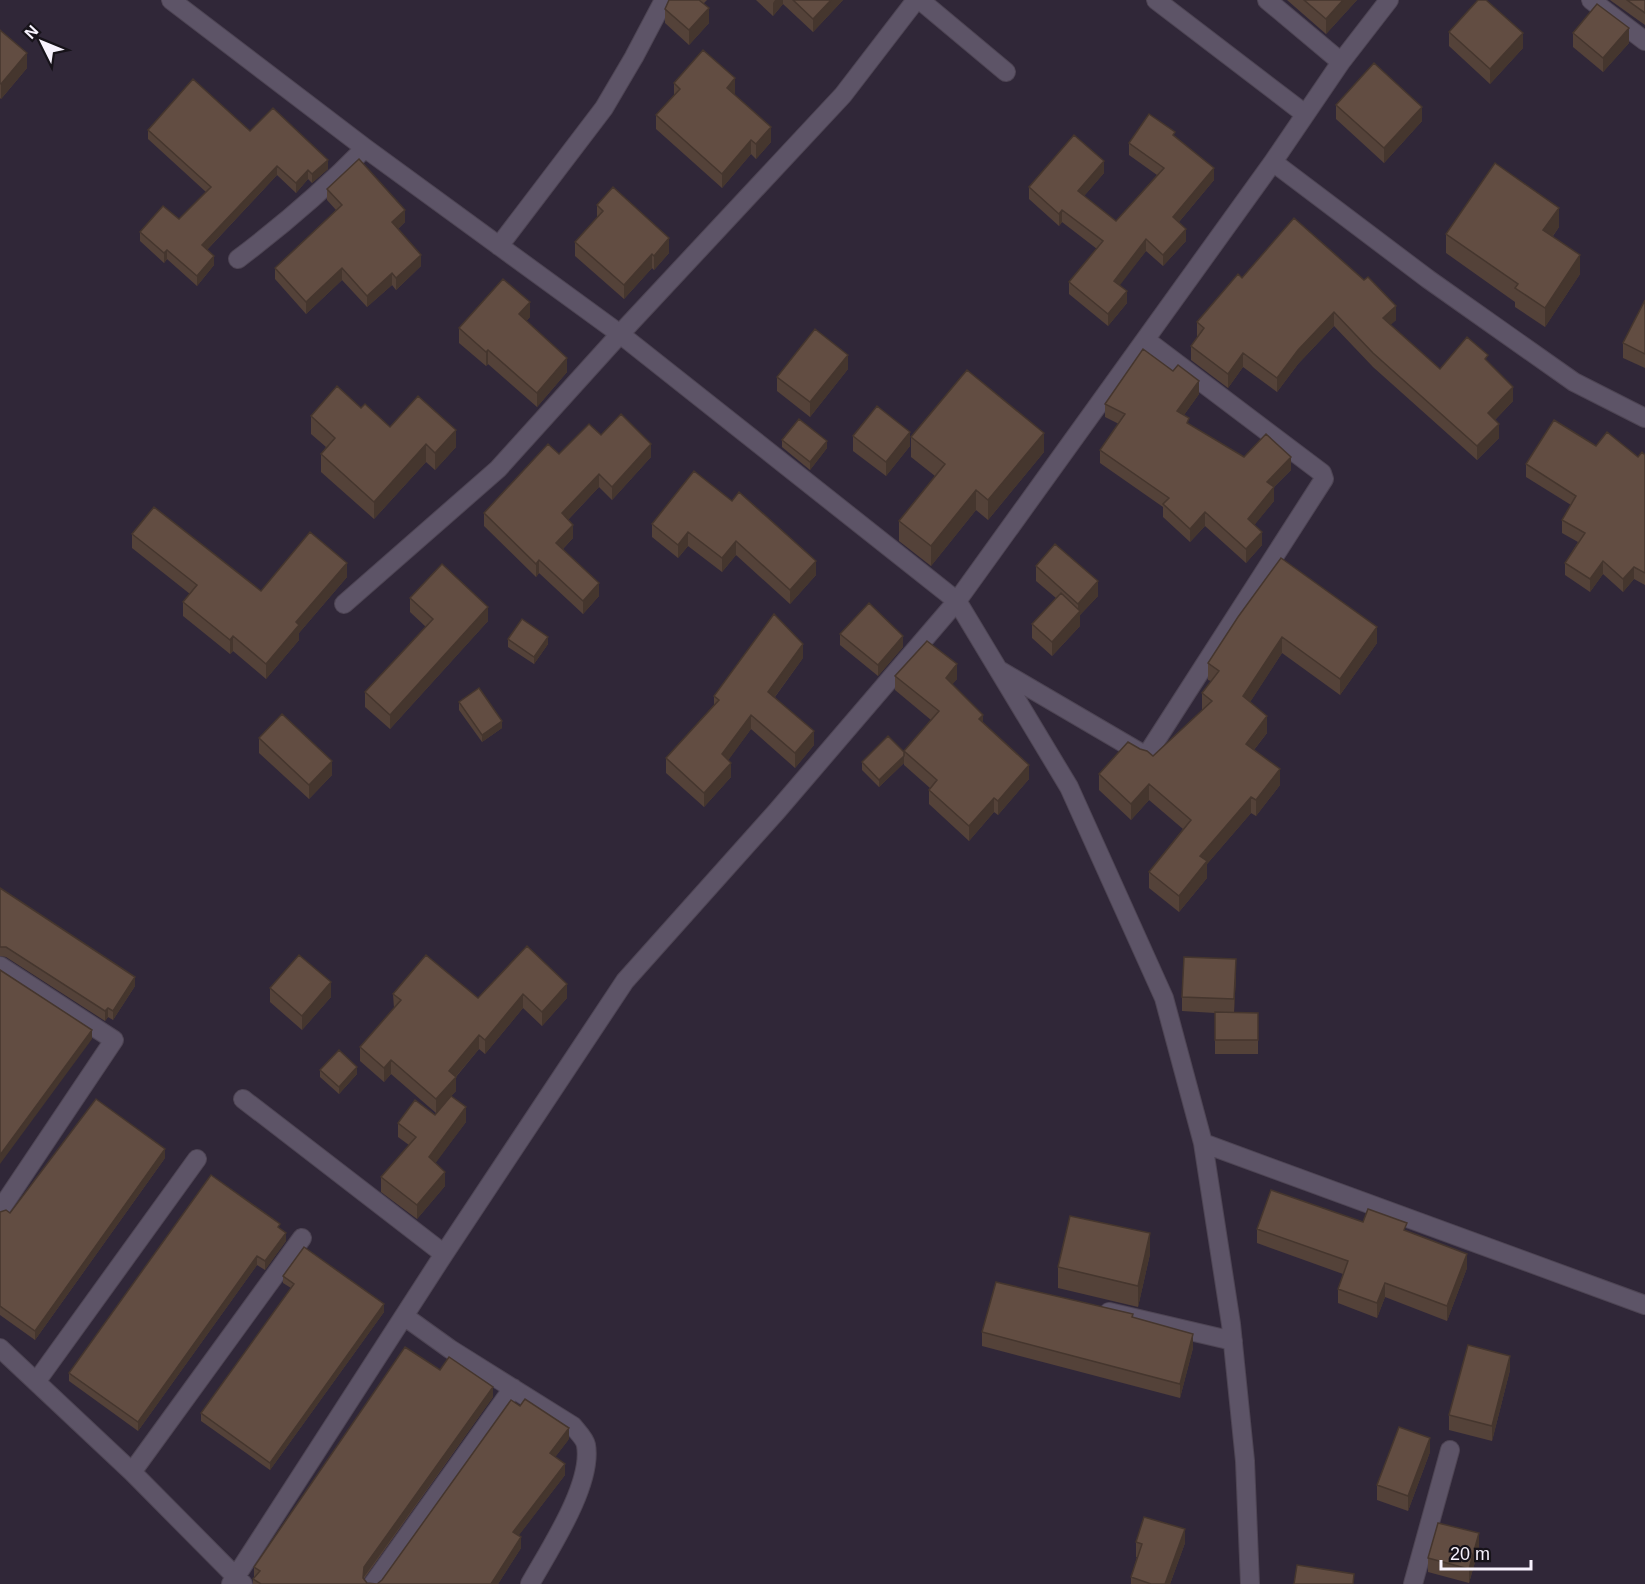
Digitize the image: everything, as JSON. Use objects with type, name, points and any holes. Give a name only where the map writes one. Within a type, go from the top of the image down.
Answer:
[{"type":"street","points":[[171,0],[365,148],[620,334],[957,601],[1069,787],[1164,998],[1203,1143],[1233,1341],[1245,1461],[1250,1584]]},
{"type":"street","points":[[499,246],[604,108],[664,0]]},
{"type":"street","points":[[344,604],[498,469],[620,334],[843,95],[918,0],[1006,72]]},
{"type":"street","points":[[1156,0],[1305,114]]},
{"type":"street","points":[[1268,0],[1341,62]]},
{"type":"street","points":[[0,1348],[132,1472],[236,1582],[444,1254],[625,981],[777,811],[957,601],[1273,162],[1341,62],[1389,0]]},
{"type":"street","points":[[1591,0],[1645,41]]},
{"type":"street","points":[[238,259],[308,203],[365,148]]},
{"type":"street","points":[[1273,162],[1428,279],[1574,381],[1645,418]]},
{"type":"street","points":[[998,669],[1146,756],[1324,479],[1322,473],[1146,340]]},
{"type":"street","points":[[0,1210],[114,1040],[3,976]]},
{"type":"street","points":[[243,1099],[444,1254]]},
{"type":"street","points":[[1203,1143],[1645,1305]]},
{"type":"street","points":[[36,1382],[197,1159]]},
{"type":"street","points":[[132,1472],[302,1238]]},
{"type":"street","points":[[1096,1309],[1233,1341]]},
{"type":"street","points":[[404,1316],[450,1349],[573,1426],[586,1444],[585,1472],[577,1500],[530,1584]]},
{"type":"street","points":[[373,1584],[513,1388]]},
{"type":"street","points":[[1413,1584],[1450,1450]]},
{"type":"building","points":[[669,0],[699,0],[709,8],[689,30],[665,9]]},
{"type":"building","points":[[793,0],[831,0],[813,19]]},
{"type":"building","points":[[1304,0],[1343,0],[1326,19]]},
{"type":"building","points":[[1478,0],[1486,0],[1523,33],[1490,69],[1449,32]]},
{"type":"building","points":[[1627,0],[1645,0],[1645,13]]},
{"type":"building","points":[[1597,4],[1629,28],[1603,58],[1573,33]]},
{"type":"building","points":[[0,30],[27,53],[1,84],[0,83]]},
{"type":"building","points":[[703,50],[735,78],[727,88],[771,127],[756,144],[751,140],[722,174],[656,115],[680,89],[674,83]]},
{"type":"building","points":[[1374,63],[1422,107],[1384,148],[1336,105]]},
{"type":"building","points":[[193,79],[250,131],[273,108],[328,160],[312,174],[308,170],[296,183],[277,166],[202,245],[214,256],[197,276],[167,250],[164,253],[140,232],[163,206],[179,219],[211,187],[148,130]]},
{"type":"building","points":[[1149,114],[1175,132],[1173,135],[1214,168],[1173,217],[1186,229],[1163,255],[1146,239],[1114,281],[1127,291],[1108,314],[1069,282],[1103,241],[1062,210],[1059,214],[1029,187],[1074,135],[1104,161],[1078,191],[1116,221],[1164,168],[1129,143]]},
{"type":"building","points":[[359,159],[405,210],[392,222],[421,255],[396,278],[392,273],[367,296],[342,268],[306,302],[275,268],[342,205],[327,189]]},
{"type":"building","points":[[1495,163],[1559,208],[1543,230],[1580,255],[1545,308],[1515,288],[1518,284],[1446,234]]},
{"type":"building","points":[[613,187],[669,238],[624,285],[575,242],[603,211],[597,205]]},
{"type":"building","points":[[1294,218],[1364,280],[1368,277],[1396,306],[1383,318],[1440,369],[1467,337],[1488,355],[1485,359],[1513,387],[1488,413],[1499,424],[1477,446],[1373,353],[1334,312],[1298,350],[1277,378],[1243,353],[1228,374],[1191,346],[1204,328],[1197,322],[1238,274],[1242,278]]},
{"type":"building","points":[[503,279],[530,302],[519,314],[567,358],[537,393],[459,328]]},
{"type":"building","points":[[1645,300],[1645,354],[1623,343]]},
{"type":"building","points":[[815,329],[848,355],[810,402],[777,377]]},
{"type":"building","points":[[1143,349],[1173,371],[1178,365],[1199,381],[1177,411],[1189,418],[1187,423],[1244,457],[1266,434],[1291,457],[1267,482],[1274,487],[1248,519],[1262,532],[1246,549],[1205,512],[1190,529],[1163,504],[1169,498],[1100,450],[1125,414],[1105,404]]},
{"type":"building","points":[[967,370],[1044,433],[988,500],[976,490],[931,546],[899,521],[945,464],[911,437]]},
{"type":"building","points":[[337,386],[361,408],[365,404],[390,427],[418,396],[456,430],[435,453],[426,444],[374,502],[321,454],[335,438],[311,416]]},
{"type":"building","points":[[877,406],[910,432],[886,462],[853,436]]},
{"type":"building","points":[[621,414],[651,444],[612,487],[599,474],[562,513],[573,525],[556,543],[599,583],[583,601],[539,560],[536,564],[484,513],[548,444],[559,454],[589,424],[601,435]]},
{"type":"building","points":[[799,419],[827,441],[810,462],[782,440]]},
{"type":"building","points":[[1554,420],[1596,446],[1607,432],[1638,457],[1642,452],[1645,455],[1645,573],[1634,567],[1623,579],[1603,561],[1590,579],[1565,563],[1585,533],[1562,520],[1576,496],[1526,464]]},
{"type":"building","points":[[694,471],[732,501],[739,492],[816,561],[790,590],[736,541],[722,558],[688,532],[678,545],[652,524]]},
{"type":"building","points":[[154,507],[261,591],[310,532],[347,563],[296,622],[299,625],[266,664],[233,636],[230,640],[183,602],[197,585],[132,534]]},
{"type":"building","points":[[1055,544],[1098,581],[1078,604],[1036,566]]},
{"type":"building","points":[[1281,558],[1377,627],[1340,679],[1282,637],[1243,696],[1267,716],[1246,744],[1280,769],[1256,800],[1251,797],[1200,856],[1207,861],[1179,896],[1149,872],[1191,820],[1149,784],[1131,804],[1099,774],[1128,742],[1153,756],[1212,701],[1202,693],[1219,671],[1208,663]]},
{"type":"building","points":[[442,564],[488,607],[390,715],[365,692],[433,619],[410,598]]},
{"type":"building","points":[[1061,593],[1080,611],[1052,642],[1032,624]]},
{"type":"building","points":[[869,603],[903,636],[878,665],[840,634]]},
{"type":"building","points":[[774,614],[803,644],[768,692],[814,731],[795,753],[751,715],[722,754],[731,763],[704,793],[666,758],[719,700],[714,696]]},
{"type":"building","points":[[522,619],[548,637],[534,657],[508,639]]},
{"type":"building","points":[[927,641],[957,664],[946,678],[983,715],[979,719],[1029,765],[998,801],[994,798],[969,826],[929,790],[937,780],[904,751],[939,711],[895,676]]},
{"type":"building","points":[[479,688],[502,721],[482,735],[459,702]]},
{"type":"building","points":[[282,714],[332,761],[309,785],[259,738]]},
{"type":"building","points":[[888,736],[904,752],[904,756],[879,780],[862,762]]},
{"type":"building","points":[[0,888],[135,977],[113,1011],[108,1008],[105,1011],[6,947],[0,947]]},
{"type":"building","points":[[527,946],[567,984],[542,1012],[523,994],[485,1040],[479,1035],[449,1071],[456,1077],[436,1099],[391,1060],[384,1068],[360,1047],[401,1000],[393,994],[426,955],[478,998]]},
{"type":"building","points":[[299,955],[331,982],[302,1016],[270,988]]},
{"type":"building","points":[[1184,957],[1236,959],[1234,999],[1182,997]]},
{"type":"building","points":[[0,970],[92,1030],[0,1155]]},
{"type":"building","points":[[1215,1012],[1258,1013],[1258,1040],[1215,1040]]},
{"type":"building","points":[[339,1050],[357,1067],[339,1087],[320,1070]]},
{"type":"building","points":[[451,1096],[466,1107],[429,1157],[445,1172],[417,1205],[381,1177],[416,1137],[398,1123],[415,1100],[435,1115]]},
{"type":"building","points":[[96,1099],[165,1149],[35,1331],[0,1306],[0,1212],[6,1210],[10,1213]]},
{"type":"building","points":[[211,1175],[280,1224],[278,1227],[286,1233],[265,1261],[257,1256],[138,1422],[69,1373]]},
{"type":"building","points":[[1271,1190],[1363,1222],[1368,1209],[1407,1223],[1404,1230],[1467,1254],[1447,1306],[1385,1283],[1377,1303],[1338,1289],[1348,1261],[1257,1229]]},
{"type":"building","points":[[1070,1216],[1150,1233],[1138,1286],[1058,1267]]},
{"type":"building","points":[[304,1247],[384,1304],[270,1463],[201,1413],[294,1284],[283,1276]]},
{"type":"building","points":[[996,1282],[1133,1314],[1132,1317],[1193,1334],[1180,1384],[982,1332]]},
{"type":"building","points":[[1468,1345],[1510,1356],[1492,1426],[1449,1415]]},
{"type":"building","points":[[405,1347],[440,1370],[449,1357],[493,1387],[364,1567],[363,1578],[367,1583],[377,1584],[261,1584],[253,1579],[260,1571],[254,1567]]},
{"type":"building","points":[[525,1399],[569,1428],[550,1453],[565,1464],[513,1532],[521,1537],[491,1584],[377,1584],[511,1400],[520,1406]]},
{"type":"building","points":[[1399,1427],[1430,1438],[1408,1496],[1377,1485]]},
{"type":"building","points":[[1144,1517],[1185,1529],[1165,1584],[1151,1584],[1131,1577],[1142,1544],[1136,1542]]},
{"type":"building","points":[[1438,1523],[1479,1533],[1469,1569],[1428,1558]]},
{"type":"building","points":[[1297,1565],[1354,1574],[1353,1584],[1294,1584]]}]
